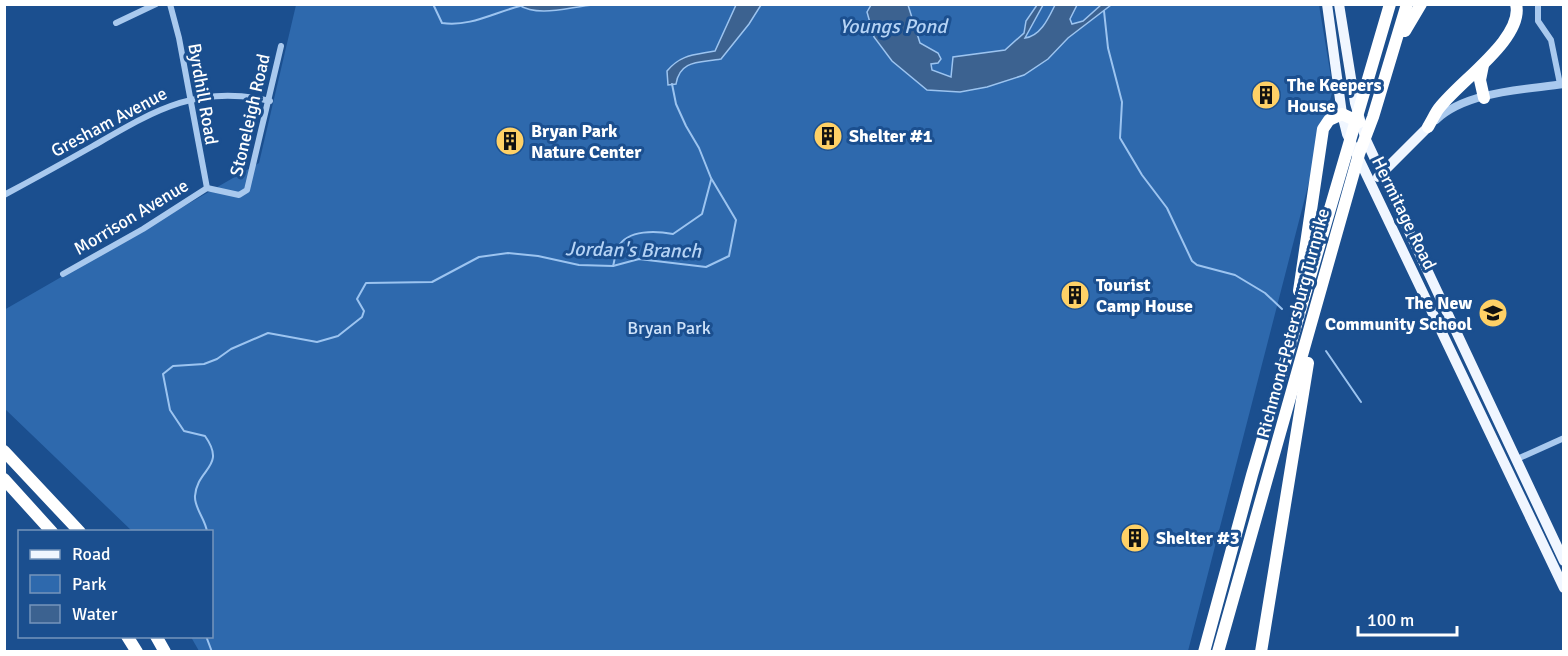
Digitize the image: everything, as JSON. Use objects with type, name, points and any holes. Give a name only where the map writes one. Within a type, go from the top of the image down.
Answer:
[{"type":"highway","name":"Richmond-Petersburg Turnpike","points":[[1204,651],[1293,332],[1390,4]]},
{"type":"highway","name":"Richmond-Petersburg Turnpike","points":[[1218,651],[1359,154],[1407,4]]},
{"type":"highway","points":[[1386,73],[1421,4]]},
{"type":"highway","points":[[1428,127],[1437,110],[1506,39],[1515,21],[1516,4]]},
{"type":"highway","points":[[1483,63],[1480,80],[1484,98]]},
{"type":"highway","points":[[1293,332],[1320,142],[1326,122],[1344,118],[1359,122]]},
{"type":"highway","points":[[1261,651],[1320,293]]},
{"type":"highway","points":[[4,451],[79,530]]},
{"type":"highway","points":[[4,479],[51,530]]},
{"type":"highway","points":[[129,638],[137,651]]},
{"type":"highway","points":[[157,638],[165,651]]},
{"type":"main road","name":"Hermitage Road","points":[[1327,4],[1344,118],[1368,178],[1563,561]]},
{"type":"main road","name":"Hermitage Road","points":[[1339,4],[1359,122],[1511,462],[1563,588]]},
{"type":"main road","points":[[1368,178],[1381,174],[1428,127]]},
{"type":"street","points":[[116,23],[156,4]]},
{"type":"street","name":"Byrdhill Road","points":[[170,4],[207,188]]},
{"type":"street","points":[[1428,127],[1445,112],[1484,98],[1562,84],[1551,40],[1539,21],[1538,4]]},
{"type":"street","name":"Stoneleigh Road","points":[[247,190],[270,101],[281,46]]},
{"type":"street","name":"Gresham Avenue","points":[[4,195],[144,116],[171,104],[189,99],[246,97],[270,101]]},
{"type":"street","name":"Morrison Avenue","points":[[63,274],[144,229],[207,188],[239,195],[247,190]]},
{"type":"street","points":[[1511,462],[1563,438]]},
{"type":"green space","name":"Bryan Park","points":[[296,5],[1319,5],[1333,89],[1188,651],[199,651],[192,638],[213,638],[213,530],[131,530],[5,409],[4,310],[259,163]]},
{"type":"water","points":[[519,4],[598,5],[536,11]]},
{"type":"water","points":[[736,5],[761,5],[721,59],[687,66],[678,76],[676,84],[668,85],[667,71],[672,65],[689,56],[715,51]]},
{"type":"water","name":"Youngs Pond","points":[[871,5],[908,5],[920,43],[938,53],[941,59],[938,63],[931,64],[932,70],[951,77],[953,57],[1005,50],[1024,33],[1026,21],[1037,5],[1043,5],[1025,38],[1040,30],[1055,5],[1077,5],[1070,19],[1072,24],[1083,21],[1101,5],[1111,5],[1068,38],[1048,59],[1024,75],[987,87],[960,92],[927,90],[892,61],[874,37],[867,12]]},
{"type":"waterway","points":[[433,4],[442,23],[452,24],[472,21],[520,6]]},
{"type":"waterway","points":[[1104,11],[1108,48],[1122,102],[1120,138],[1142,175],[1167,208],[1192,261],[1197,265],[1235,275],[1265,293],[1282,309]]},
{"type":"waterway","name":"Jordan's Branch","points":[[207,530],[196,505],[195,496],[200,479],[209,467],[213,455],[205,436],[184,431],[170,410],[163,374],[173,366],[204,364],[268,333],[317,342],[338,336],[362,317],[364,311],[357,299],[366,283],[432,282],[479,257],[508,253],[538,256],[579,265],[613,266],[639,259],[706,267],[729,256],[736,220],[711,178],[699,148],[686,126],[676,104],[672,84]]},
{"type":"waterway","points":[[613,266],[618,247],[629,237],[651,232],[673,234],[702,214],[711,180]]},
{"type":"waterway","points":[[1326,351],[1361,402]]},
{"type":"waterway","name":"Jordan's Branch","points":[[207,638],[212,652]]},
{"type":"place","name":"The Keepers House","points":[[1266,95]]},
{"type":"place","name":"Shelter #1","points":[[828,136]]},
{"type":"place","name":"Bryan Park Nature Center","points":[[510,141]]},
{"type":"place","name":"Tourist Camp House","points":[[1075,295]]},
{"type":"place","name":"The New Community School","points":[[1493,313]]},
{"type":"place","name":"Shelter #3","points":[[1135,538]]}]
